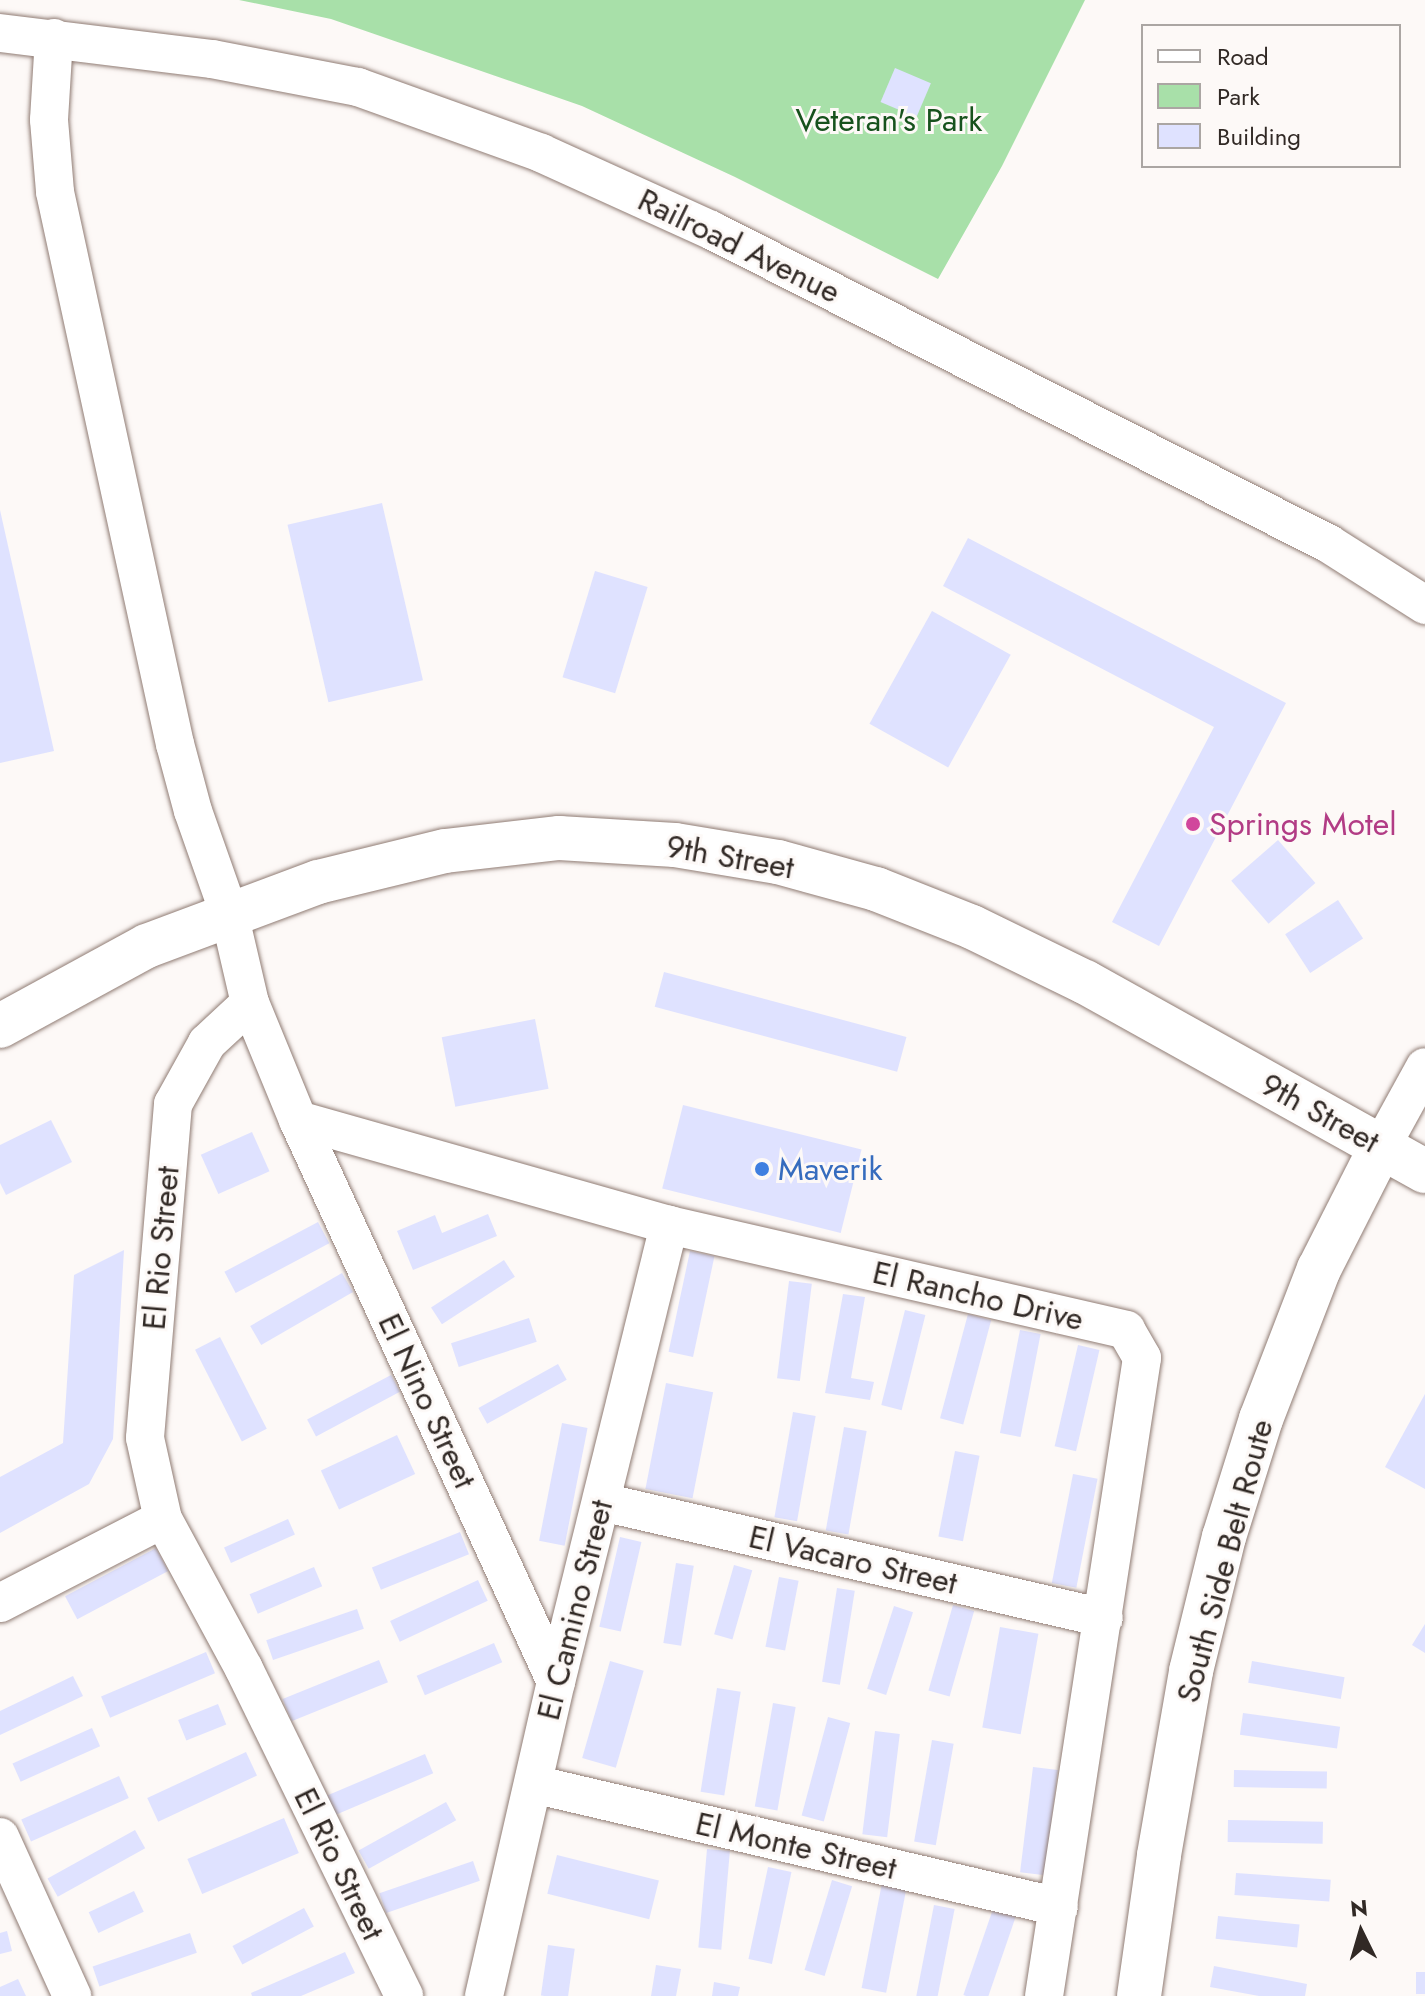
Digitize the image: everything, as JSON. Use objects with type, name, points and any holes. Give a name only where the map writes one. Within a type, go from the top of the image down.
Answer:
[{"type":"main road","name":"9th Street","points":[[0,1026],[147,946],[318,882],[445,851],[559,838],[675,845],[778,862],[876,889],[972,927],[1085,982],[1425,1171]]},
{"type":"main road","name":"South Side Belt Route","points":[[1139,1996],[1191,1671],[1224,1537],[1261,1419],[1319,1269],[1381,1147]]},
{"type":"street","name":"Railroad Avenue","points":[[0,33],[212,59],[358,87],[541,153],[711,230],[1329,544],[1425,605]]},
{"type":"street","points":[[54,38],[49,120],[55,192],[175,744],[193,811],[229,913],[250,1003],[298,1120]]},
{"type":"street","name":"El Rio Street","points":[[250,1003],[207,1043],[173,1104],[145,1438],[163,1519],[244,1669],[404,1996]]},
{"type":"street","points":[[1381,1147],[1425,1067]]},
{"type":"street","name":"El Rancho Drive","points":[[298,1120],[669,1225],[1126,1330],[1142,1358],[1044,1996]]},
{"type":"street","name":"El Nino Street","points":[[298,1120],[556,1682]]},
{"type":"street","name":"El Camino Street","points":[[484,1996],[556,1682],[669,1225]]},
{"type":"street","name":"El Vacaro Street","points":[[602,1502],[1104,1618]]},
{"type":"street","points":[[0,1603],[163,1519]]},
{"type":"street","name":"El Monte Street","points":[[533,1784],[1059,1907]]},
{"type":"street","points":[[0,1837],[72,1996]]},
{"type":"green space","name":"Veteran's Park","points":[[239,0],[1085,0],[1002,166],[938,279],[735,177],[582,106],[331,19]]},
{"type":"building","points":[[895,68],[931,83],[916,117],[881,102]]},
{"type":"building","points":[[382,503],[423,680],[328,702],[287,525]]},
{"type":"building","points":[[0,510],[54,751],[0,763]]},
{"type":"building","name":"Springs Motel","points":[[968,538],[1286,703],[1159,946],[1112,922],[1214,727],[943,586]]},
{"type":"building","points":[[595,571],[648,587],[615,693],[563,677]]},
{"type":"building","points":[[932,611],[1011,655],[948,767],[869,724]]},
{"type":"building","points":[[1278,840],[1315,883],[1269,924],[1231,881]]},
{"type":"building","points":[[1338,900],[1363,939],[1310,973],[1285,934]]},
{"type":"building","name":"Maverik","points":[[664,972],[906,1037],[897,1072],[655,1007]]},
{"type":"building","points":[[535,1019],[549,1089],[455,1107],[442,1037]]},
{"type":"building","name":"Maverik","points":[[683,1105],[862,1150],[841,1233],[662,1188]]},
{"type":"building","points":[[51,1120],[72,1162],[6,1195],[0,1183],[0,1145]]},
{"type":"building","points":[[252,1132],[269,1171],[218,1194],[201,1155]]},
{"type":"building","points":[[488,1214],[497,1236],[413,1270],[397,1231],[435,1215],[442,1233]]},
{"type":"building","points":[[318,1222],[329,1243],[236,1293],[224,1272]]},
{"type":"building","points":[[124,1250],[113,1439],[89,1484],[0,1533],[0,1477],[63,1443],[74,1275]]},
{"type":"building","points":[[690,1251],[714,1256],[693,1357],[669,1352]]},
{"type":"building","points":[[504,1260],[515,1277],[442,1324],[431,1307]]},
{"type":"building","points":[[342,1273],[353,1292],[261,1345],[250,1326]]},
{"type":"building","points":[[789,1281],[812,1284],[800,1381],[777,1378]]},
{"type":"building","points":[[843,1294],[865,1297],[851,1378],[874,1382],[870,1400],[825,1393]]},
{"type":"building","points":[[905,1310],[925,1315],[902,1410],[881,1405]]},
{"type":"building","points":[[968,1314],[991,1320],[963,1425],[940,1418]]},
{"type":"building","points":[[529,1318],[537,1342],[459,1367],[451,1343]]},
{"type":"building","points":[[1020,1330],[1041,1334],[1021,1437],[1000,1433]]},
{"type":"building","points":[[220,1337],[267,1429],[242,1441],[195,1350]]},
{"type":"building","points":[[1078,1345],[1099,1350],[1076,1451],[1055,1446]]},
{"type":"building","points":[[558,1364],[567,1380],[487,1424],[478,1408]]},
{"type":"building","points":[[391,1375],[400,1392],[316,1436],[307,1420]]},
{"type":"building","points":[[666,1383],[713,1392],[693,1498],[645,1489]]},
{"type":"building","points":[[1425,1394],[1425,1489],[1385,1467]]},
{"type":"building","points":[[793,1412],[816,1416],[797,1521],[774,1517]]},
{"type":"building","points":[[562,1423],[588,1428],[565,1546],[539,1541]]},
{"type":"building","points":[[844,1427],[867,1431],[848,1534],[826,1530]]},
{"type":"building","points":[[397,1435],[415,1474],[339,1509],[321,1470]]},
{"type":"building","points":[[955,1451],[980,1456],[963,1541],[938,1536]]},
{"type":"building","points":[[1073,1474],[1098,1479],[1076,1588],[1052,1583]]},
{"type":"building","points":[[288,1519],[295,1535],[231,1563],[224,1547]]},
{"type":"building","points":[[460,1532],[469,1554],[381,1590],[372,1568]]},
{"type":"building","points":[[620,1537],[641,1542],[621,1632],[599,1627]]},
{"type":"building","points":[[156,1548],[168,1571],[77,1619],[65,1596]]},
{"type":"building","points":[[676,1563],[694,1566],[681,1646],[663,1643]]},
{"type":"building","points":[[734,1565],[752,1570],[732,1639],[714,1634]]},
{"type":"building","points":[[314,1567],[322,1586],[258,1614],[250,1594]]},
{"type":"building","points":[[779,1577],[799,1581],[785,1651],[765,1647]]},
{"type":"building","points":[[478,1580],[488,1601],[400,1642],[390,1621]]},
{"type":"building","points":[[837,1588],[855,1591],[840,1685],[822,1682]]},
{"type":"building","points":[[953,1605],[974,1611],[950,1697],[928,1691]]},
{"type":"building","points":[[894,1606],[913,1612],[886,1695],[867,1689]]},
{"type":"building","points":[[357,1609],[364,1629],[273,1660],[266,1640]]},
{"type":"building","points":[[1425,1624],[1425,1653],[1412,1645]]},
{"type":"building","points":[[1000,1627],[1038,1634],[1021,1734],[982,1727]]},
{"type":"building","points":[[494,1643],[502,1662],[425,1695],[417,1676]]},
{"type":"building","points":[[206,1652],[215,1673],[110,1718],[101,1697]]},
{"type":"building","points":[[379,1660],[388,1682],[292,1721],[283,1699]]},
{"type":"building","points":[[610,1661],[644,1671],[616,1768],[582,1758]]},
{"type":"building","points":[[1252,1661],[1345,1677],[1341,1699],[1248,1683]]},
{"type":"building","points":[[73,1676],[83,1696],[0,1735],[0,1711]]},
{"type":"building","points":[[717,1688],[741,1692],[724,1795],[701,1792]]},
{"type":"building","points":[[773,1703],[796,1707],[777,1810],[755,1806]]},
{"type":"building","points":[[218,1704],[226,1724],[186,1741],[178,1720]]},
{"type":"building","points":[[1243,1713],[1340,1727],[1337,1748],[1240,1735]]},
{"type":"building","points":[[828,1717],[850,1723],[824,1821],[802,1816]]},
{"type":"building","points":[[92,1728],[100,1746],[21,1782],[13,1763]]},
{"type":"building","points":[[875,1731],[900,1734],[887,1837],[862,1834]]},
{"type":"building","points":[[932,1740],[954,1744],[936,1845],[914,1841]]},
{"type":"building","points":[[246,1752],[257,1776],[158,1822],[147,1798]]},
{"type":"building","points":[[425,1754],[433,1773],[335,1815],[327,1796]]},
{"type":"building","points":[[1033,1767],[1058,1770],[1045,1875],[1020,1872]]},
{"type":"building","points":[[1234,1770],[1327,1772],[1327,1789],[1234,1787]]},
{"type":"building","points":[[119,1776],[129,1798],[31,1841],[21,1820]]},
{"type":"building","points":[[446,1802],[456,1820],[369,1869],[359,1850]]},
{"type":"building","points":[[284,1818],[299,1853],[202,1894],[187,1859]]},
{"type":"building","points":[[1228,1820],[1323,1822],[1323,1844],[1228,1842]]},
{"type":"building","points":[[135,1830],[145,1848],[58,1897],[48,1878]]},
{"type":"building","points":[[707,1849],[730,1851],[721,1950],[698,1948]]},
{"type":"building","points":[[557,1855],[659,1880],[649,1919],[547,1894]]},
{"type":"building","points":[[473,1861],[480,1881],[386,1913],[379,1893]]},
{"type":"building","points":[[768,1867],[791,1872],[772,1964],[748,1959]]},
{"type":"building","points":[[1236,1873],[1331,1880],[1329,1902],[1234,1895]]},
{"type":"building","points":[[832,1880],[852,1886],[825,1976],[805,1970]]},
{"type":"building","points":[[882,1883],[907,1888],[886,1993],[862,1988]]},
{"type":"building","points":[[134,1891],[144,1912],[98,1933],[89,1912]]},
{"type":"building","points":[[934,1905],[955,1909],[938,1996],[916,1996]]},
{"type":"building","points":[[304,1908],[314,1927],[242,1965],[232,1946]]},
{"type":"building","points":[[993,1909],[1016,1917],[988,1996],[963,1995]]},
{"type":"building","points":[[1218,1916],[1300,1925],[1297,1947],[1216,1939]]},
{"type":"building","points":[[7,1931],[12,1951],[0,1954],[0,1933]]},
{"type":"building","points":[[190,1933],[197,1953],[99,1986],[93,1967]]},
{"type":"building","points":[[548,1945],[575,1949],[568,1996],[541,1996]]},
{"type":"building","points":[[345,1952],[355,1973],[301,1996],[252,1996],[251,1993]]},
{"type":"building","points":[[656,1965],[681,1969],[676,1996],[651,1996]]},
{"type":"building","points":[[1214,1966],[1307,1984],[1305,1996],[1259,1996],[1210,1987]]},
{"type":"building","points":[[1416,1972],[1425,1972],[1425,1994],[1416,1994]]},
{"type":"building","points":[[18,1979],[26,1996],[0,1996],[0,1987]]},
{"type":"building","points":[[714,1982],[740,1987],[738,1996],[712,1996]]},
{"type":"place","name":"Springs Motel","points":[[1193,824]]},
{"type":"place","name":"Maverik","points":[[762,1169]]}]
